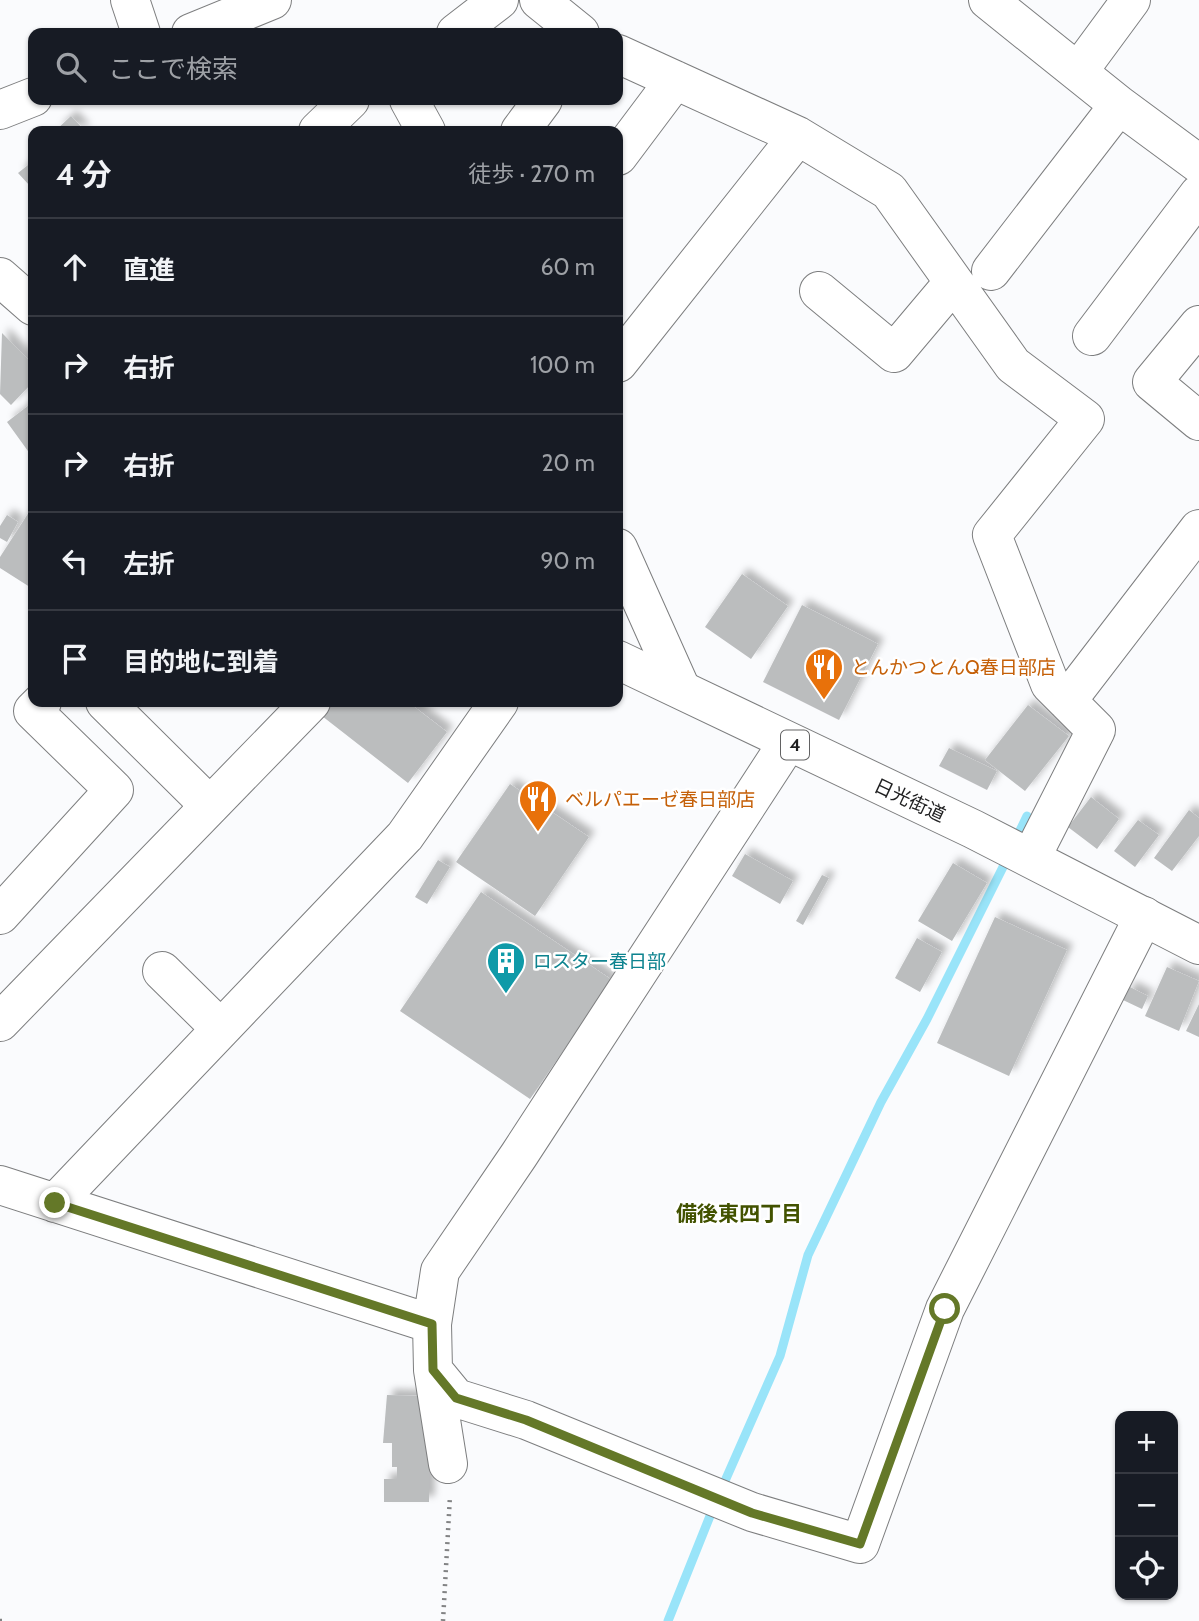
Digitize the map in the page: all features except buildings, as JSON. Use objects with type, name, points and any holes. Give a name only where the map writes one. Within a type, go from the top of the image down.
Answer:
[{"type":"main road","points":[[130,0],[139,28]]},
{"type":"main road","points":[[209,18],[272,0]]},
{"type":"main road","points":[[463,28],[499,0]]},
{"type":"main road","points":[[539,0],[574,28]]},
{"type":"main road","points":[[988,0],[1119,105],[1195,153]]},
{"type":"main road","points":[[1078,72],[1131,0]]},
{"type":"main road","points":[[623,56],[798,136],[889,191],[1013,365],[1085,419],[992,535],[1050,684],[1096,730],[1026,856]]},
{"type":"main road","points":[[623,149],[675,80]]},
{"type":"main road","points":[[0,110],[28,99]]},
{"type":"main road","points":[[323,126],[345,105]]},
{"type":"main road","points":[[412,105],[423,126]]},
{"type":"main road","points":[[524,126],[539,105]]},
{"type":"main road","points":[[991,271],[1119,105]]},
{"type":"main road","points":[[623,357],[798,136]]},
{"type":"main road","points":[[1092,337],[1199,194]]},
{"type":"main road","points":[[0,277],[28,302]]},
{"type":"main road","points":[[819,291],[894,353],[953,283]]},
{"type":"main road","points":[[1199,325],[1152,382],[1199,421]]},
{"type":"main road","points":[[1067,701],[1199,529]]},
{"type":"main road","points":[[623,559],[681,689]]},
{"type":"main road","name":"日光街道","points":[[623,662],[1026,856],[1199,945]]},
{"type":"main road","points":[[37,707],[33,711],[114,790]]},
{"type":"main road","points":[[110,707],[210,806]]},
{"type":"main road","points":[[0,1022],[306,707]]},
{"type":"main road","points":[[55,1203],[405,836],[495,707]]},
{"type":"main road","points":[[448,1464],[433,1370],[432,1324],[440,1271],[519,1155],[788,742]]},
{"type":"main road","points":[[0,915],[114,790],[154,751]]},
{"type":"main road","points":[[433,1370],[456,1398],[526,1420],[736,1506],[860,1544],[945,1309],[1144,916]]},
{"type":"main road","points":[[162,971],[221,1029]]},
{"type":"main road","points":[[0,1185],[432,1324]]},
{"type":"path","points":[[443,1621],[449,1528],[448,1464]]},
{"type":"waterway","points":[[1015,841],[1027,816]]},
{"type":"waterway","points":[[721,1490],[780,1356],[808,1255],[881,1102],[927,1019],[1008,857]]},
{"type":"waterway","points":[[668,1621],[714,1506]]},
{"type":"place","name":"とんかつとんQ春日部店","points":[[824,701]]},
{"type":"place","name":"ベルパエーゼ春日部店","points":[[538,833]]},
{"type":"place","name":"ロスター春日部","points":[[506,995]]},
{"type":"district","name":"備後東四丁目","points":[[739,1214]]},
{"type":"route","points":[[55,1203],[432,1324],[433,1370],[456,1398],[526,1420],[752,1513],[860,1544],[945,1309]]}]
